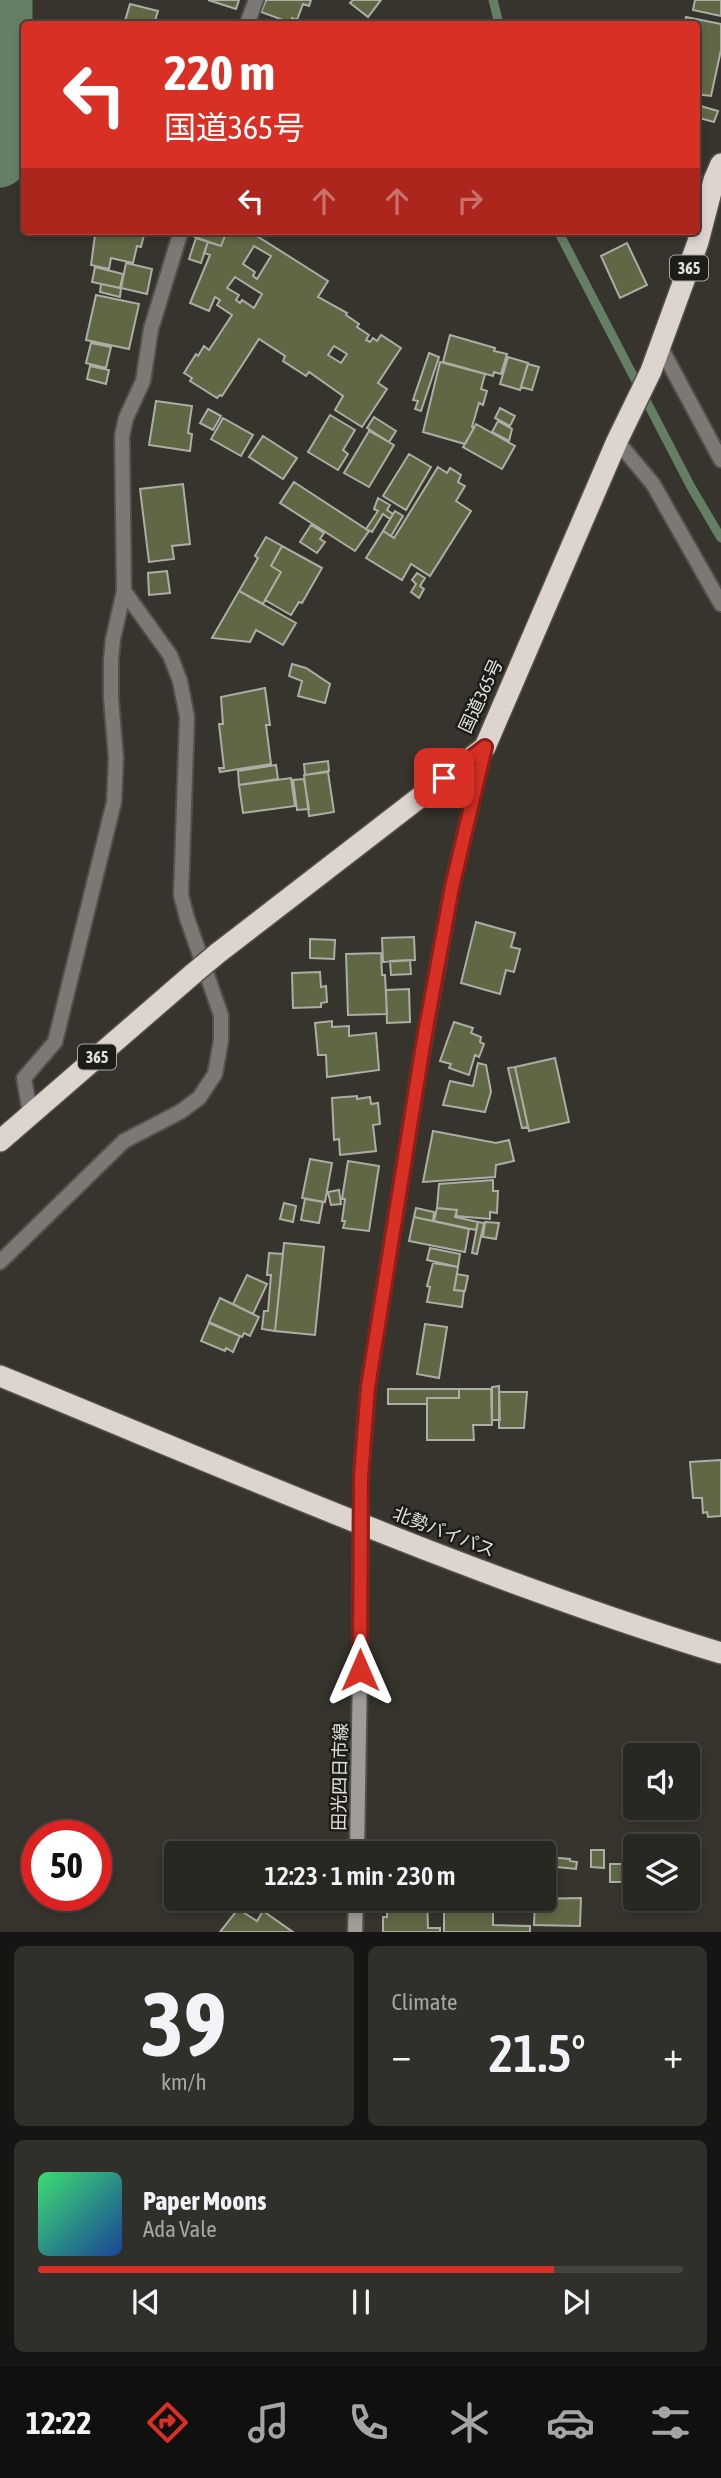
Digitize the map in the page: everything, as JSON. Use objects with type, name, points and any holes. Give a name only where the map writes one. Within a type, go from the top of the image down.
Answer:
[{"type":"highway","name":"国道365号","points":[[700,234],[714,180],[721,164]]},
{"type":"highway","name":"国道365号","points":[[0,1141],[218,953],[485,747],[617,441],[651,371],[700,235]]},
{"type":"highway","name":"北勢バイパス","points":[[0,1376],[443,1557],[635,1627],[721,1653]]},
{"type":"main road","name":"田光四日市線","points":[[357,1841],[361,1476],[368,1387],[420,1064],[452,887],[485,747]]},
{"type":"main road","points":[[355,1932],[356,1911]]},
{"type":"street","points":[[248,21],[256,0]]},
{"type":"street","points":[[30,1113],[24,1078],[55,1042],[114,802],[116,758],[111,660],[124,591],[122,436],[126,418],[143,381],[151,329],[180,235]]},
{"type":"street","points":[[660,346],[721,460]]},
{"type":"street","points":[[617,441],[653,484],[721,604]]},
{"type":"street","points":[[0,1262],[124,1141],[180,1112],[199,1098],[215,1074],[221,1040],[221,1015],[181,895],[187,717],[180,681],[170,655],[124,591]]},
{"type":"building","points":[[208,0],[239,0],[236,9]]},
{"type":"building","points":[[266,0],[311,0],[309,6],[303,4],[297,20],[292,18],[291,21],[286,21],[261,12]]},
{"type":"building","points":[[353,0],[381,0],[368,17],[350,3]]},
{"type":"building","points":[[695,0],[721,0],[721,16],[693,10]]},
{"type":"building","points":[[130,4],[158,11],[155,21],[125,21]]},
{"type":"building","points":[[686,17],[721,24],[721,50],[711,96],[700,95],[700,21],[685,21]]},
{"type":"building","points":[[700,106],[718,111],[714,122],[700,118]]},
{"type":"building","points":[[95,235],[144,235],[141,247],[137,246],[133,263],[111,258],[109,269],[91,265]]},
{"type":"building","points":[[189,235],[225,235],[221,246]]},
{"type":"building","points":[[225,235],[257,235],[328,281],[318,297],[347,313],[346,315],[359,324],[357,327],[369,335],[366,340],[370,342],[373,338],[377,341],[381,335],[401,348],[378,383],[387,389],[362,427],[335,410],[343,396],[309,372],[306,376],[283,361],[285,356],[259,339],[222,396],[217,398],[190,381],[192,378],[184,373],[196,354],[198,356],[204,346],[209,350],[232,315],[217,305],[220,300],[215,297],[209,311],[190,303],[210,255],[204,253],[208,242],[221,246]],"holes":[[[254,246],[271,256],[257,279],[253,276],[255,272],[243,264]],[[235,277],[262,294],[254,308],[242,300],[240,303],[236,300],[239,295],[227,288]],[[334,346],[347,354],[341,363],[328,355]]]},
{"type":"building","points":[[196,238],[208,242],[201,263],[189,259]]},
{"type":"building","points":[[627,243],[647,285],[620,298],[601,256]]},
{"type":"building","points":[[126,263],[152,269],[147,294],[121,288]]},
{"type":"building","points":[[95,267],[123,274],[120,288],[92,282]]},
{"type":"building","points":[[101,284],[121,288],[120,297],[100,292]]},
{"type":"building","points":[[96,295],[139,304],[129,349],[86,340]]},
{"type":"building","points":[[450,335],[507,354],[501,374],[494,372],[493,376],[443,362]]},
{"type":"building","points":[[91,343],[111,347],[106,368],[86,363]]},
{"type":"building","points":[[429,353],[439,357],[421,411],[415,409],[418,401],[413,400]]},
{"type":"building","points":[[508,357],[528,363],[520,390],[500,384]]},
{"type":"building","points":[[440,362],[485,374],[481,389],[487,391],[483,405],[479,403],[472,427],[474,428],[465,444],[423,432]]},
{"type":"building","points":[[528,364],[539,367],[532,390],[521,387]]},
{"type":"building","points":[[90,366],[109,370],[106,384],[87,379]]},
{"type":"building","points":[[156,401],[192,406],[188,433],[192,434],[190,451],[149,445]]},
{"type":"building","points":[[500,408],[515,416],[510,426],[495,418]]},
{"type":"building","points":[[208,409],[221,416],[213,430],[200,423]]},
{"type":"building","points":[[330,415],[355,430],[343,450],[348,454],[338,470],[308,452]]},
{"type":"building","points":[[374,417],[396,431],[389,442],[367,428]]},
{"type":"building","points":[[223,418],[253,435],[241,456],[211,439]]},
{"type":"building","points":[[498,421],[512,429],[509,441],[492,432]]},
{"type":"building","points":[[476,424],[515,446],[502,469],[463,447]]},
{"type":"building","points":[[369,431],[394,445],[369,487],[344,473]]},
{"type":"building","points":[[263,436],[297,458],[283,479],[249,457]]},
{"type":"building","points":[[409,454],[431,467],[406,510],[383,496]]},
{"type":"building","points":[[438,467],[447,473],[450,468],[461,475],[458,482],[465,486],[456,501],[471,511],[430,576],[411,564],[402,580],[366,558],[383,531],[394,538]]},
{"type":"building","points":[[294,482],[369,531],[355,551],[280,503]]},
{"type":"building","points":[[183,484],[190,544],[172,546],[174,559],[149,562],[140,489]]},
{"type":"building","points":[[378,498],[390,505],[387,510],[393,514],[390,519],[383,514],[372,532],[366,529],[378,511],[374,509]]},
{"type":"building","points":[[395,511],[403,516],[391,536],[383,531]]},
{"type":"building","points":[[311,525],[324,533],[320,539],[325,542],[317,553],[300,542]]},
{"type":"building","points":[[266,537],[282,546],[271,566],[281,572],[263,604],[239,591],[258,558],[255,556]]},
{"type":"building","points":[[282,546],[322,568],[302,603],[299,602],[291,615],[265,600],[281,572],[271,566]]},
{"type":"building","points":[[167,571],[170,593],[149,595],[148,573]]},
{"type":"building","points":[[417,573],[425,578],[420,586],[424,589],[419,598],[411,592],[416,584],[412,580]]},
{"type":"building","points":[[239,591],[296,623],[283,645],[256,630],[250,642],[212,638]]},
{"type":"building","points":[[292,664],[306,668],[330,684],[325,703],[298,696],[302,681],[289,676]]},
{"type":"building","points":[[265,688],[271,764],[220,772],[219,768],[224,768],[219,724],[223,724],[221,697]]},
{"type":"building","points":[[328,761],[329,771],[305,775],[304,764]]},
{"type":"building","points":[[276,765],[278,779],[239,785],[238,771]]},
{"type":"building","points":[[328,772],[334,812],[309,816],[304,775]]},
{"type":"building","points":[[291,778],[295,806],[243,813],[239,785]]},
{"type":"building","points":[[304,779],[309,809],[297,810],[293,780]]},
{"type":"building","points":[[476,922],[515,933],[511,947],[520,949],[514,972],[506,970],[500,994],[461,983]]},
{"type":"building","points":[[414,937],[415,960],[383,962],[382,938]]},
{"type":"building","points":[[310,939],[335,940],[334,959],[310,958]]},
{"type":"building","points":[[381,953],[387,1014],[348,1015],[346,954]]},
{"type":"building","points":[[410,960],[411,974],[391,975],[390,961]]},
{"type":"building","points":[[320,972],[321,987],[326,986],[327,1002],[321,1003],[321,1007],[293,1008],[292,973]]},
{"type":"building","points":[[409,989],[410,1022],[387,1023],[386,990]]},
{"type":"building","points":[[332,1021],[332,1027],[349,1026],[349,1036],[376,1033],[379,1070],[327,1077],[326,1055],[318,1055],[315,1023]]},
{"type":"building","points":[[454,1022],[473,1028],[471,1033],[481,1037],[480,1042],[484,1044],[479,1057],[475,1055],[469,1075],[449,1068],[451,1064],[440,1061]]},
{"type":"building","points":[[555,1058],[569,1122],[529,1131],[515,1067]]},
{"type":"building","points":[[478,1063],[486,1065],[491,1092],[485,1112],[443,1105],[450,1081],[473,1086]]},
{"type":"building","points":[[515,1067],[528,1127],[522,1128],[508,1068]]},
{"type":"building","points":[[357,1096],[357,1099],[370,1097],[371,1104],[378,1103],[380,1124],[373,1125],[376,1151],[340,1155],[339,1139],[334,1140],[332,1098]]},
{"type":"building","points":[[433,1131],[496,1143],[509,1140],[514,1161],[496,1165],[495,1177],[423,1182]]},
{"type":"building","points":[[310,1159],[332,1163],[325,1202],[302,1198]]},
{"type":"building","points":[[348,1161],[379,1166],[369,1231],[343,1228],[345,1199],[342,1199]]},
{"type":"building","points":[[493,1180],[493,1191],[498,1191],[497,1213],[490,1212],[490,1219],[456,1216],[457,1210],[437,1208],[439,1184]]},
{"type":"building","points":[[339,1190],[341,1204],[331,1205],[328,1192]]},
{"type":"building","points":[[305,1199],[323,1202],[319,1223],[301,1220]]},
{"type":"building","points":[[284,1203],[296,1206],[293,1222],[280,1219]]},
{"type":"building","points":[[416,1208],[434,1212],[433,1221],[414,1217]]},
{"type":"building","points":[[437,1208],[457,1210],[455,1217],[478,1222],[476,1230],[434,1221]]},
{"type":"building","points":[[414,1217],[469,1229],[465,1252],[409,1241]]},
{"type":"building","points":[[478,1222],[484,1223],[477,1254],[472,1253]]},
{"type":"building","points":[[485,1222],[499,1223],[496,1239],[483,1237]]},
{"type":"building","points":[[284,1243],[324,1247],[315,1335],[275,1331]]},
{"type":"building","points":[[430,1248],[460,1254],[458,1267],[427,1260]]},
{"type":"building","points":[[269,1253],[283,1254],[275,1331],[262,1329],[264,1311],[268,1311],[271,1275],[267,1275]]},
{"type":"building","points":[[433,1263],[458,1267],[454,1290],[464,1291],[462,1307],[427,1302],[430,1287],[427,1286]]},
{"type":"building","points":[[457,1274],[468,1276],[465,1291],[454,1290]]},
{"type":"building","points":[[247,1275],[267,1284],[253,1314],[233,1304]]},
{"type":"building","points":[[220,1298],[259,1317],[250,1336],[244,1333],[242,1337],[209,1322]]},
{"type":"building","points":[[209,1323],[240,1336],[233,1352],[201,1341]]},
{"type":"building","points":[[425,1324],[447,1327],[439,1378],[417,1374]]},
{"type":"building","points":[[499,1386],[500,1420],[492,1420],[492,1387]]},
{"type":"building","points":[[388,1389],[459,1389],[459,1398],[427,1398],[427,1404],[388,1404]]},
{"type":"building","points":[[459,1389],[491,1389],[492,1425],[473,1425],[474,1440],[427,1440],[427,1398],[459,1398]]},
{"type":"building","points":[[499,1392],[527,1392],[524,1428],[499,1428]]},
{"type":"building","points":[[721,1460],[721,1516],[708,1517],[707,1512],[703,1513],[702,1498],[693,1498],[690,1462]]},
{"type":"building","points":[[591,1850],[604,1850],[604,1868],[591,1867]]},
{"type":"building","points":[[556,1858],[577,1862],[576,1869],[556,1867]]},
{"type":"building","points":[[610,1864],[623,1864],[623,1882],[610,1882]]},
{"type":"building","points":[[581,1898],[580,1926],[534,1925],[535,1911],[556,1911],[556,1899]]},
{"type":"building","points":[[236,1911],[257,1921],[263,1911],[293,1932],[220,1932]]},
{"type":"building","points":[[387,1911],[427,1911],[428,1928],[440,1928],[440,1932],[383,1932],[383,1917],[387,1917]]},
{"type":"building","points":[[444,1911],[493,1911],[493,1925],[530,1926],[530,1932],[444,1932]]},
{"type":"waterway","points":[[0,162],[7,134],[7,0]]},
{"type":"waterway","points":[[493,0],[498,21]]},
{"type":"waterway","points":[[560,235],[691,487],[721,538]]},
{"type":"route","points":[[360,1670],[361,1476],[368,1387],[424,1039],[452,887],[485,747],[444,778]]}]
